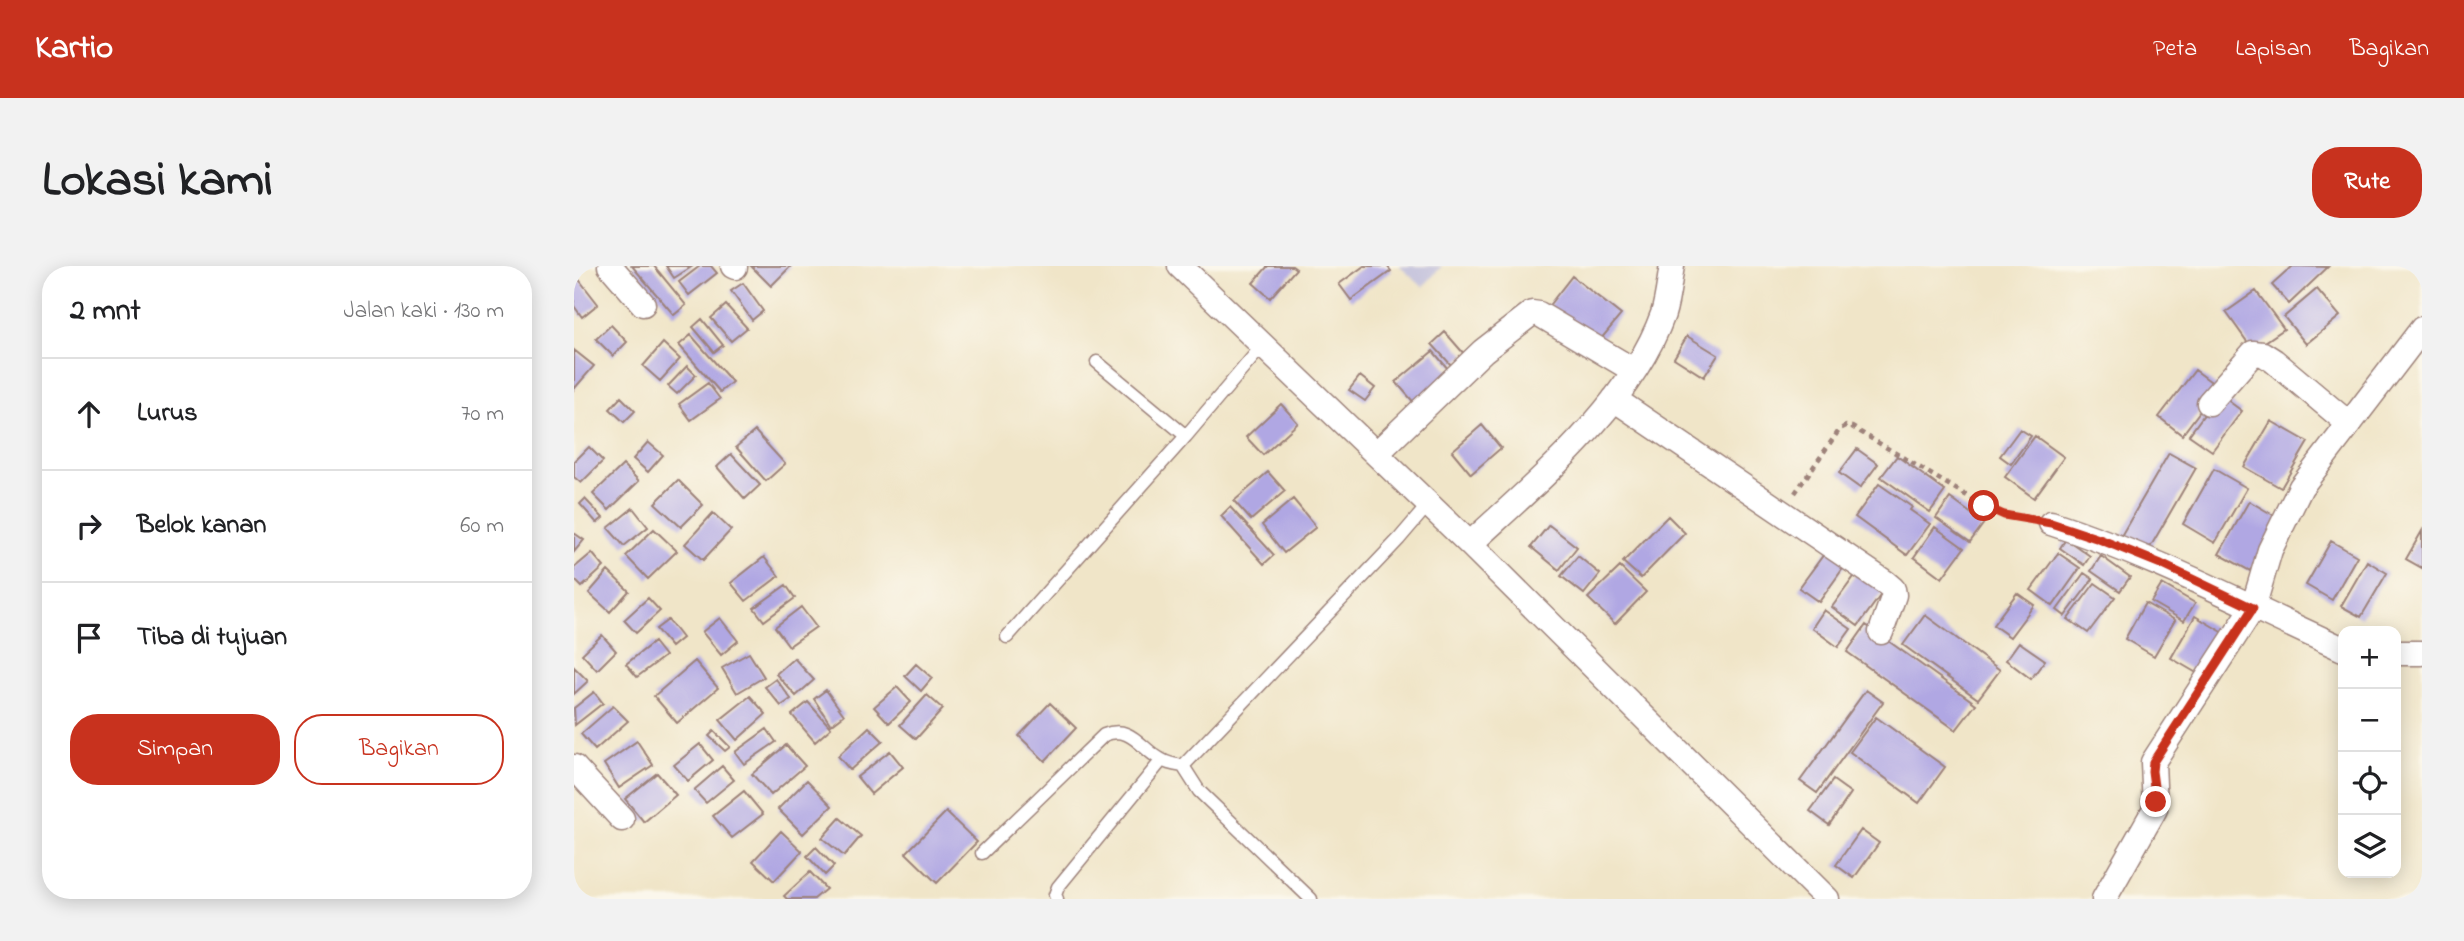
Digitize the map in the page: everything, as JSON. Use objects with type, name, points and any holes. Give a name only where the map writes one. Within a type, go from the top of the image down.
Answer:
[{"type":"street","points":[[610,266],[643,304]]},
{"type":"street","points":[[1180,266],[1470,544],[1827,899]]},
{"type":"street","points":[[1470,544],[1543,479],[1614,399],[1633,370],[1662,315],[1672,266]]},
{"type":"street","points":[[1376,454],[1483,351],[1532,313],[1539,314],[1633,370]]},
{"type":"street","points":[[2104,899],[2155,809],[2153,762],[2253,608],[2270,550],[2301,486],[2422,329]]},
{"type":"street","points":[[2209,403],[2253,353],[2263,354],[2349,424]]},
{"type":"street","points":[[1614,399],[1893,589],[1894,595],[1881,632]]},
{"type":"street","points":[[2051,523],[2161,564],[2338,647]]},
{"type":"street","points":[[2401,653],[2422,653]]},
{"type":"street","points":[[574,767],[622,819]]},
{"type":"lane","points":[[1007,637],[1263,345]]},
{"type":"lane","points":[[1097,362],[1186,436]]},
{"type":"lane","points":[[1183,766],[1399,539],[1428,505]]},
{"type":"lane","points":[[982,853],[1104,735],[1116,730],[1129,734],[1162,760],[1183,766],[1199,792],[1311,899]]},
{"type":"lane","points":[[1057,899],[1055,895],[1058,887],[1162,760]]},
{"type":"path","points":[[1782,511],[1840,429],[1846,426],[1852,427],[1984,506],[2004,515],[2051,523]]},
{"type":"shaded area","points":[[1399,266],[1442,266],[1423,287]]},
{"type":"building","points":[[632,266],[654,266],[686,305],[674,315]]},
{"type":"building","points":[[666,266],[693,266],[674,278]]},
{"type":"building","points":[[700,266],[711,266],[717,273],[689,295],[679,282]]},
{"type":"building","points":[[751,266],[791,266],[771,286]]},
{"type":"building","points":[[1268,266],[1292,266],[1296,269],[1270,298],[1253,283]]},
{"type":"building","points":[[1364,266],[1387,266],[1391,271],[1351,300],[1339,284]]},
{"type":"building","points":[[2293,266],[2328,267],[2289,304],[2272,285]]},
{"type":"building","points":[[1572,276],[1621,315],[1595,346],[1547,308]]},
{"type":"building","points":[[577,277],[598,304],[582,317],[574,306],[574,280]]},
{"type":"building","points":[[743,283],[763,311],[752,320],[731,291]]},
{"type":"building","points":[[2317,289],[2340,316],[2306,344],[2284,317]]},
{"type":"building","points":[[2256,291],[2284,329],[2253,350],[2226,312]]},
{"type":"building","points":[[726,305],[747,328],[731,341],[711,318]]},
{"type":"building","points":[[702,319],[723,345],[714,352],[693,327]]},
{"type":"building","points":[[611,325],[627,342],[613,356],[596,339]]},
{"type":"building","points":[[1445,332],[1465,355],[1452,366],[1432,344]]},
{"type":"building","points":[[691,335],[732,382],[720,392],[679,345]]},
{"type":"building","points":[[1687,336],[1718,355],[1704,377],[1674,358]]},
{"type":"building","points":[[663,343],[680,359],[660,381],[643,366]]},
{"type":"building","points":[[574,350],[594,366],[574,389]]},
{"type":"building","points":[[1433,351],[1453,375],[1417,406],[1396,382]]},
{"type":"building","points":[[687,366],[696,375],[677,394],[668,386]]},
{"type":"building","points":[[2195,370],[2218,387],[2182,435],[2159,417]]},
{"type":"building","points":[[1360,376],[1375,388],[1365,401],[1349,390]]},
{"type":"building","points":[[708,383],[720,399],[691,420],[679,404]]},
{"type":"building","points":[[2219,394],[2242,411],[2212,451],[2189,435]]},
{"type":"building","points":[[621,397],[635,411],[624,422],[610,409]]},
{"type":"building","points":[[1281,404],[1298,423],[1263,455],[1246,437]]},
{"type":"building","points":[[2271,421],[2308,442],[2281,488],[2244,467]]},
{"type":"building","points":[[1482,425],[1501,448],[1471,474],[1452,451]]},
{"type":"building","points":[[2020,429],[2031,436],[2011,464],[2000,456]]},
{"type":"building","points":[[755,431],[785,464],[766,481],[736,447]]},
{"type":"building","points":[[2035,436],[2064,457],[2034,498],[2005,477]]},
{"type":"building","points":[[648,442],[663,455],[648,472],[633,459]]},
{"type":"building","points":[[589,447],[603,461],[581,483],[574,477],[574,462]]},
{"type":"building","points":[[1857,449],[1878,464],[1860,488],[1839,473]]},
{"type":"building","points":[[2169,453],[2196,468],[2148,551],[2121,536]]},
{"type":"building","points":[[731,454],[760,485],[745,499],[717,467]]},
{"type":"building","points":[[1897,456],[1945,491],[1930,512],[1881,477]]},
{"type":"building","points":[[623,465],[639,481],[609,510],[593,494]]},
{"type":"building","points":[[2214,469],[2247,488],[2215,543],[2183,524]]},
{"type":"building","points":[[1268,472],[1285,491],[1251,520],[1234,501]]},
{"type":"building","points":[[678,480],[703,505],[681,527],[655,503]]},
{"type":"building","points":[[1879,484],[1912,507],[1910,510],[1930,524],[1907,555],[1855,517]]},
{"type":"building","points":[[1950,498],[1984,523],[1970,542],[1936,518]]},
{"type":"building","points":[[585,499],[603,518],[597,523],[580,504]]},
{"type":"building","points":[[1293,499],[1316,527],[1284,553],[1262,525]]},
{"type":"building","points":[[2249,501],[2280,519],[2250,571],[2219,554]]},
{"type":"building","points":[[1230,507],[1274,555],[1264,564],[1221,516]]},
{"type":"building","points":[[633,508],[648,527],[624,546],[608,528]]},
{"type":"building","points":[[713,513],[731,530],[703,560],[685,544]]},
{"type":"building","points":[[1668,516],[1685,533],[1641,578],[1623,562]]},
{"type":"building","points":[[1549,525],[1577,547],[1559,570],[1531,547]]},
{"type":"building","points":[[1935,527],[1964,548],[1942,578],[1914,557]]},
{"type":"building","points":[[654,529],[677,551],[648,579],[626,556]]},
{"type":"building","points":[[2422,531],[2422,568],[2406,559]]},
{"type":"building","points":[[574,533],[584,540],[574,552]]},
{"type":"building","points":[[2066,539],[2090,556],[2084,565],[2060,548]]},
{"type":"building","points":[[2331,541],[2357,556],[2332,600],[2306,585]]},
{"type":"building","points":[[1830,546],[1849,560],[1819,602],[1799,588]]},
{"type":"building","points":[[592,553],[604,567],[582,587],[574,579],[574,568]]},
{"type":"building","points":[[2058,553],[2080,568],[2053,606],[2031,590]]},
{"type":"building","points":[[1578,556],[1600,574],[1584,594],[1561,576]]},
{"type":"building","points":[[2101,556],[2130,577],[2120,591],[2091,571]]},
{"type":"building","points":[[764,557],[779,576],[746,601],[731,583]]},
{"type":"building","points":[[2367,561],[2387,573],[2361,617],[2341,606]]},
{"type":"building","points":[[1620,567],[1646,592],[1615,624],[1588,598]]},
{"type":"building","points":[[1859,570],[1885,589],[1858,626],[1832,607]]},
{"type":"building","points":[[608,571],[629,591],[610,612],[589,593]]},
{"type":"building","points":[[2084,573],[2093,579],[2065,616],[2057,610]]},
{"type":"building","points":[[2095,583],[2115,597],[2088,633],[2068,619]]},
{"type":"building","points":[[2162,584],[2195,603],[2184,621],[2151,602]]},
{"type":"building","points":[[786,585],[795,598],[764,621],[754,608]]},
{"type":"building","points":[[2017,593],[2034,605],[2010,637],[1993,625]]},
{"type":"building","points":[[648,598],[660,611],[636,633],[624,620]]},
{"type":"building","points":[[2145,603],[2175,620],[2154,656],[2125,639]]},
{"type":"building","points":[[801,607],[816,627],[789,646],[775,627]]},
{"type":"building","points":[[1824,610],[1851,629],[1838,647],[1812,628]]},
{"type":"building","points":[[1925,615],[2000,670],[1978,699],[1903,645]]},
{"type":"building","points":[[2195,616],[2224,633],[2200,675],[2171,658]]},
{"type":"building","points":[[720,618],[738,641],[721,655],[702,632]]},
{"type":"building","points":[[668,620],[682,638],[671,647],[656,629]]},
{"type":"building","points":[[1866,625],[1976,704],[1956,730],[1847,652]]},
{"type":"building","points":[[602,635],[616,651],[597,670],[582,654]]},
{"type":"building","points":[[654,642],[665,656],[637,677],[626,664]]},
{"type":"building","points":[[2019,642],[2045,660],[2031,679],[2006,660]]},
{"type":"building","points":[[749,653],[764,677],[737,693],[722,668]]},
{"type":"building","points":[[794,658],[814,680],[796,696],[776,674]]},
{"type":"building","points":[[695,661],[718,688],[677,723],[654,696]]},
{"type":"building","points":[[916,664],[932,678],[921,691],[905,676]]},
{"type":"building","points":[[574,667],[588,681],[574,694]]},
{"type":"building","points":[[776,679],[791,699],[781,706],[765,687]]},
{"type":"building","points":[[897,687],[911,702],[889,723],[874,707]]},
{"type":"building","points":[[826,690],[844,715],[831,725],[814,699]]},
{"type":"building","points":[[1866,690],[1883,702],[1817,793],[1800,781]]},
{"type":"building","points":[[594,692],[603,703],[575,725],[574,708]]},
{"type":"building","points":[[927,695],[943,709],[916,739],[900,725]]},
{"type":"building","points":[[750,696],[766,714],[737,740],[720,720]]},
{"type":"building","points":[[808,702],[831,728],[815,742],[792,715]]},
{"type":"building","points":[[1050,703],[1076,728],[1045,761],[1019,736]]},
{"type":"building","points":[[613,706],[628,721],[595,750],[581,734]]},
{"type":"building","points":[[1876,717],[1945,767],[1919,803],[1850,752]]},
{"type":"building","points":[[869,727],[883,741],[850,770],[838,756]]},
{"type":"building","points":[[767,729],[776,742],[744,764],[735,752]]},
{"type":"building","points":[[714,731],[730,747],[725,751],[709,736]]},
{"type":"building","points":[[637,741],[653,765],[619,788],[604,764]]},
{"type":"building","points":[[700,744],[713,760],[688,781],[674,765]]},
{"type":"building","points":[[786,745],[805,766],[771,795],[752,774]]},
{"type":"building","points":[[890,751],[903,767],[871,794],[857,777]]},
{"type":"building","points":[[722,766],[734,780],[706,803],[694,790]]},
{"type":"building","points":[[657,773],[676,795],[644,822],[625,799]]},
{"type":"building","points":[[807,780],[832,806],[803,834],[778,809]]},
{"type":"building","points":[[1833,780],[1851,793],[1829,825],[1810,811]]},
{"type":"building","points":[[744,791],[763,814],[732,838],[713,816]]},
{"type":"building","points":[[946,812],[977,842],[937,883],[906,853]]},
{"type":"building","points":[[840,818],[861,836],[844,856],[822,838]]},
{"type":"building","points":[[1861,830],[1879,843],[1854,878],[1836,865]]},
{"type":"building","points":[[781,831],[802,851],[774,881],[753,861]]},
{"type":"building","points":[[816,847],[834,866],[825,875],[807,856]]},
{"type":"building","points":[[810,872],[826,889],[814,899],[787,899],[784,896]]},
{"type":"route","points":[[1984,506],[2004,515],[2051,523],[2099,539],[2161,564],[2253,608],[2153,762],[2156,802]]}]
